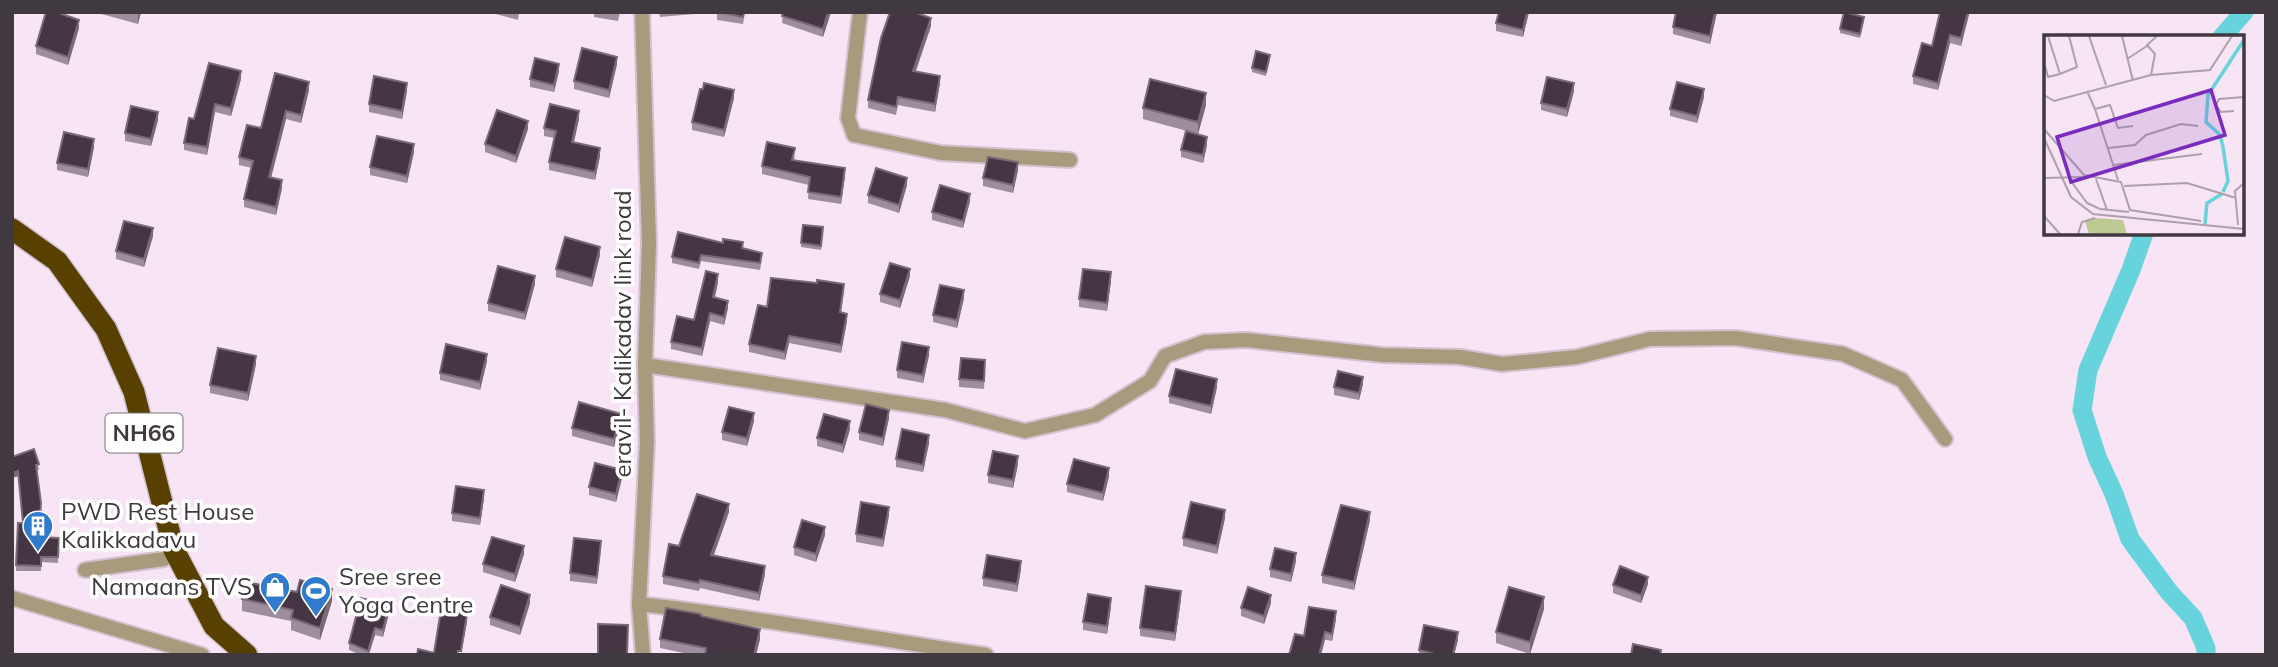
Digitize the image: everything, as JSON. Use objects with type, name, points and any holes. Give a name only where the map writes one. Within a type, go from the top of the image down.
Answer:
[{"type":"highway","name":"NH66","points":[[12,229],[57,261],[106,329],[134,392],[174,550],[214,626],[247,655]]},
{"type":"street","name":"eravil- Kalikadav link road","points":[[642,12],[649,243],[645,365],[647,442],[639,604],[643,655]]},
{"type":"street","points":[[860,12],[848,118],[854,135],[941,153],[1070,160]]},
{"type":"street","points":[[645,365],[945,410],[1025,431],[1095,415],[1150,381],[1165,356],[1203,342],[1246,340],[1384,355],[1460,357],[1502,364],[1577,358],[1650,339],[1734,338],[1843,354],[1902,380],[1945,439]]},
{"type":"street","points":[[85,570],[164,559],[174,550]]},
{"type":"street","points":[[12,598],[202,655]]},
{"type":"street","points":[[639,604],[732,615],[986,655]]},
{"type":"building","points":[[46,12],[56,12],[79,20],[68,57],[36,46]]},
{"type":"building","points":[[719,12],[744,12],[743,17]]},
{"type":"building","points":[[783,12],[828,12],[823,29],[782,16]]},
{"type":"building","points":[[890,12],[914,12],[931,18],[913,71],[940,76],[935,104],[898,97],[896,107],[868,100],[881,38]]},
{"type":"building","points":[[1499,12],[1527,12],[1523,30],[1496,23]]},
{"type":"building","points":[[1676,12],[1715,12],[1710,36],[1673,27]]},
{"type":"building","points":[[1844,12],[1864,17],[1860,34],[1840,29]]},
{"type":"building","points":[[1940,12],[1968,12],[1961,38],[1950,35],[1938,83],[1913,76],[1922,43],[1932,46]]},
{"type":"building","points":[[582,48],[617,57],[609,90],[574,81]]},
{"type":"building","points":[[1256,51],[1270,55],[1266,72],[1252,68]]},
{"type":"building","points":[[535,58],[559,64],[554,85],[530,79]]},
{"type":"building","points":[[209,63],[241,71],[231,108],[215,104],[207,147],[184,143],[189,118],[194,119]]},
{"type":"building","points":[[275,73],[309,82],[301,115],[286,111],[269,177],[282,180],[276,207],[244,199],[253,161],[239,157],[247,125],[261,128]]},
{"type":"building","points":[[374,76],[407,83],[402,111],[369,104]]},
{"type":"building","points":[[1547,77],[1574,83],[1567,109],[1541,103]]},
{"type":"building","points":[[1150,79],[1206,93],[1198,122],[1143,108]]},
{"type":"building","points":[[1677,82],[1704,89],[1697,116],[1670,109]]},
{"type":"building","points":[[704,83],[734,90],[724,130],[692,122]]},
{"type":"building","points":[[550,104],[579,111],[572,142],[600,148],[595,172],[549,162],[556,131],[544,128]]},
{"type":"building","points":[[131,106],[158,112],[151,139],[125,133]]},
{"type":"building","points":[[497,110],[528,121],[516,156],[485,144]]},
{"type":"building","points":[[1186,131],[1207,137],[1203,155],[1181,150]]},
{"type":"building","points":[[64,132],[94,139],[88,169],[57,163]]},
{"type":"building","points":[[377,136],[414,144],[407,176],[370,167]]},
{"type":"building","points":[[767,142],[795,148],[792,160],[845,168],[841,197],[808,192],[810,177],[762,166]]},
{"type":"building","points":[[988,157],[1018,162],[1013,185],[983,178]]},
{"type":"building","points":[[876,168],[907,178],[899,205],[868,195]]},
{"type":"building","points":[[940,185],[970,194],[963,221],[932,212]]},
{"type":"building","points":[[124,221],[153,228],[144,259],[116,251]]},
{"type":"building","points":[[803,225],[823,227],[821,246],[801,243]]},
{"type":"building","points":[[678,232],[723,243],[723,239],[743,242],[742,248],[762,253],[760,263],[701,255],[699,263],[672,257]]},
{"type":"building","points":[[565,237],[600,247],[592,279],[556,269]]},
{"type":"building","points":[[890,263],[910,269],[900,300],[880,294]]},
{"type":"building","points":[[498,266],[535,276],[525,313],[488,303]]},
{"type":"building","points":[[1083,269],[1111,272],[1107,303],[1079,299]]},
{"type":"building","points":[[706,271],[718,274],[713,297],[728,301],[724,317],[710,313],[702,348],[671,342],[677,316],[694,320]]},
{"type":"building","points":[[771,278],[844,284],[840,312],[847,314],[841,345],[789,336],[785,352],[749,344],[758,305],[767,307]]},
{"type":"building","points":[[940,285],[964,290],[957,320],[933,315]]},
{"type":"building","points":[[902,342],[929,347],[923,375],[897,370]]},
{"type":"building","points":[[446,344],[487,354],[480,382],[440,373]]},
{"type":"building","points":[[218,348],[256,356],[248,393],[210,385]]},
{"type":"building","points":[[961,358],[985,360],[984,381],[959,379]]},
{"type":"building","points":[[1176,369],[1217,379],[1211,406],[1169,396]]},
{"type":"building","points":[[1338,371],[1363,377],[1359,393],[1334,387]]},
{"type":"building","points":[[579,402],[621,414],[614,439],[572,428]]},
{"type":"building","points":[[866,404],[889,410],[883,438],[859,432]]},
{"type":"building","points":[[729,407],[754,413],[747,438],[722,432]]},
{"type":"building","points":[[824,414],[850,421],[843,445],[817,438]]},
{"type":"building","points":[[902,429],[929,435],[923,465],[896,459]]},
{"type":"building","points":[[34,449],[39,464],[36,465],[41,503],[39,537],[59,538],[58,557],[41,557],[41,566],[16,565],[18,523],[23,523],[18,471],[12,473],[12,457]]},
{"type":"building","points":[[993,451],[1018,456],[1013,480],[988,475]]},
{"type":"building","points":[[1074,459],[1109,468],[1103,493],[1067,484]]},
{"type":"building","points":[[595,463],[622,470],[616,494],[589,487]]},
{"type":"building","points":[[456,486],[484,490],[480,518],[452,513]]},
{"type":"building","points":[[697,494],[729,504],[711,555],[765,566],[759,593],[700,580],[699,583],[663,576],[669,544],[679,546]]},
{"type":"building","points":[[861,502],[889,507],[883,539],[856,534]]},
{"type":"building","points":[[1191,502],[1225,510],[1217,546],[1183,538]]},
{"type":"building","points":[[1341,505],[1370,512],[1354,582],[1322,575]]},
{"type":"building","points":[[802,520],[825,527],[816,554],[794,547]]},
{"type":"building","points":[[492,537],[524,546],[515,574],[483,564]]},
{"type":"building","points":[[574,538],[601,541],[597,577],[570,573]]},
{"type":"building","points":[[1275,548],[1296,553],[1291,574],[1270,569]]},
{"type":"building","points":[[987,555],[1021,561],[1017,584],[983,578]]},
{"type":"building","points":[[1620,566],[1648,577],[1641,595],[1613,585]]},
{"type":"building","points":[[300,580],[332,589],[320,628],[291,618],[293,610],[242,599],[246,582],[297,592]]},
{"type":"building","points":[[501,585],[530,595],[520,627],[490,617]]},
{"type":"building","points":[[1146,586],[1181,591],[1175,633],[1140,628]]},
{"type":"building","points":[[1248,587],[1271,595],[1264,616],[1241,608]]},
{"type":"building","points":[[1509,587],[1544,597],[1530,642],[1496,632]]},
{"type":"building","points":[[1088,594],[1111,598],[1107,626],[1083,622]]},
{"type":"building","points":[[361,598],[389,606],[383,630],[375,628],[368,651],[349,643]]},
{"type":"building","points":[[1309,607],[1336,611],[1332,634],[1325,632],[1319,655],[1289,655],[1295,634],[1304,636]]},
{"type":"building","points":[[666,608],[760,629],[754,655],[705,655],[706,648],[660,639]]},
{"type":"building","points":[[441,610],[467,614],[461,651],[458,651],[457,655],[417,655],[418,649],[434,653]]},
{"type":"building","points":[[598,624],[628,625],[627,655],[598,655]]},
{"type":"building","points":[[1424,625],[1458,632],[1453,655],[1419,650]]},
{"type":"building","points":[[1633,644],[1661,650],[1660,655],[1631,655]]},
{"type":"waterway","points":[[2224,35],[2244,12]]},
{"type":"waterway","points":[[2144,234],[2088,370],[2082,410],[2097,457],[2130,539],[2169,592],[2193,618],[2206,648],[2206,655]]},
{"type":"place","name":"PWD Rest House Kalikkadavu","points":[[38,553]]},
{"type":"place","name":"Namaans TVS","points":[[275,614]]},
{"type":"place","name":"Sree sree Yoga Centre","points":[[316,618]]}]
